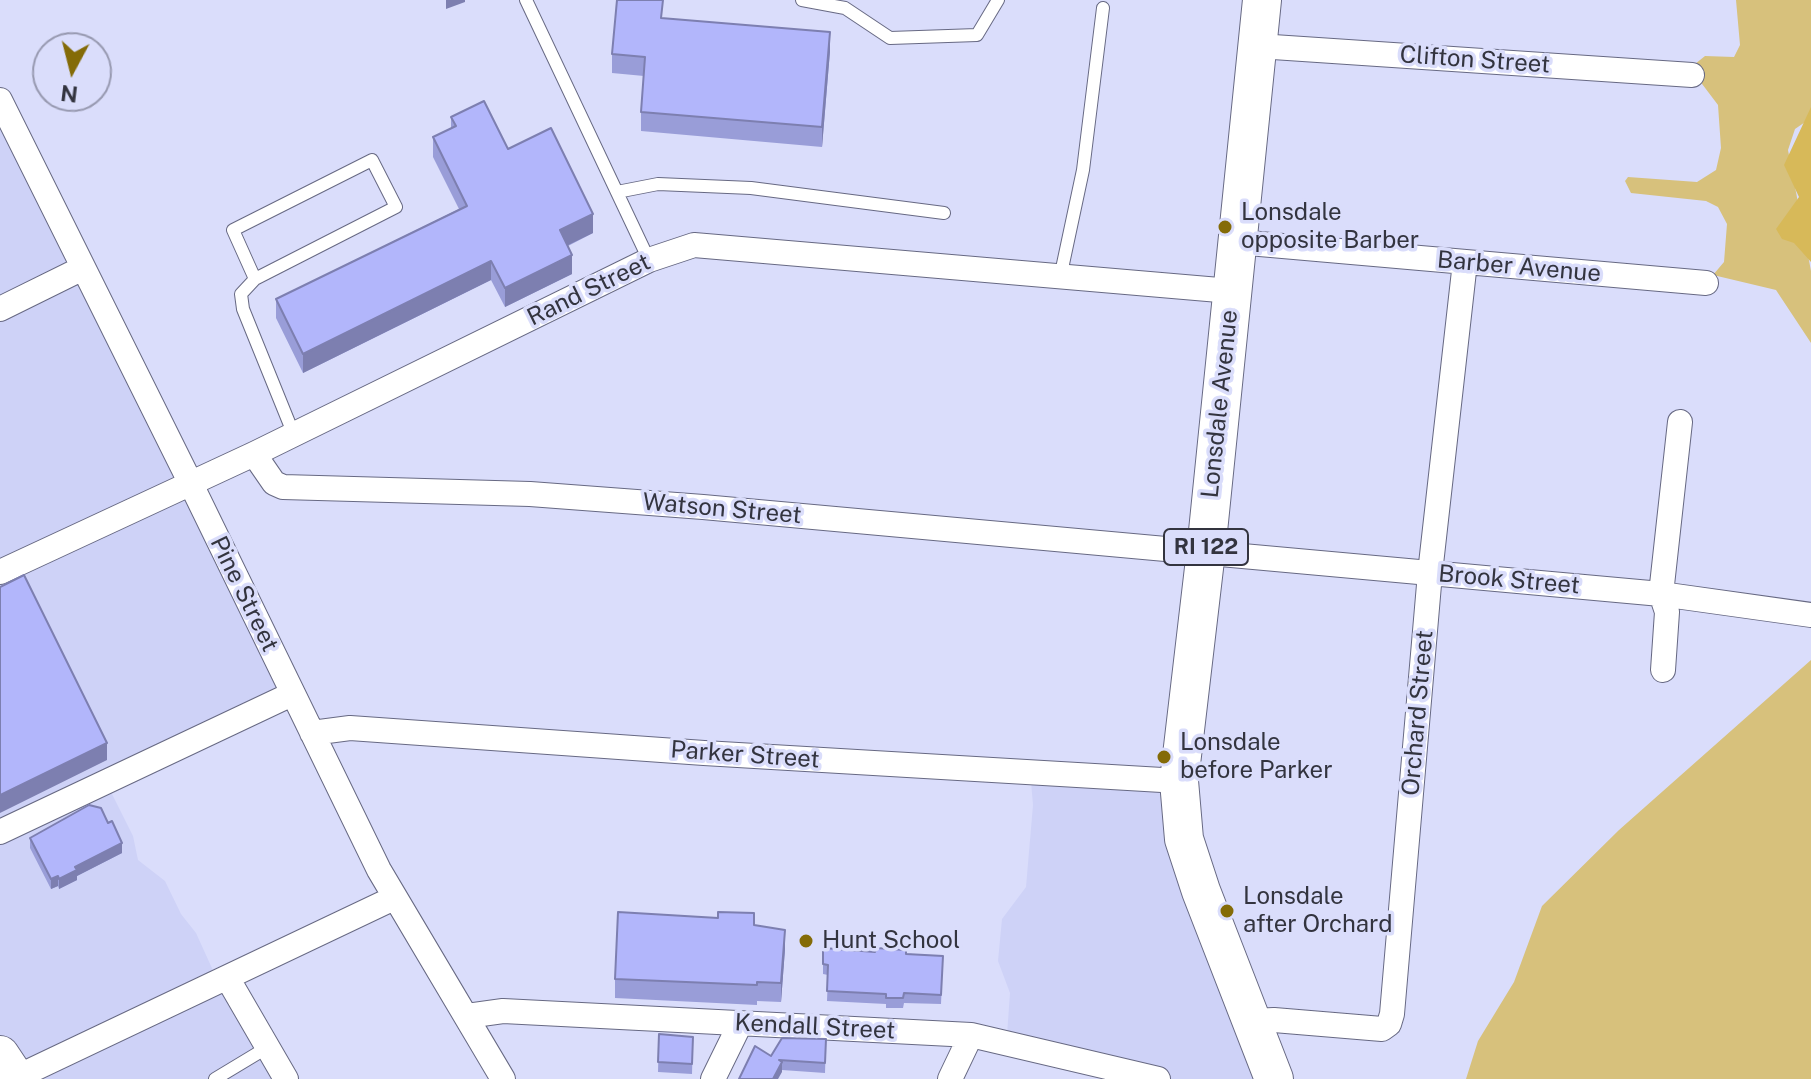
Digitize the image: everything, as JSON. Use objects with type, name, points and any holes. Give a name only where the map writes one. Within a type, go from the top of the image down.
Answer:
[{"type":"main road","name":"Lonsdale Avenue","points":[[1262,0],[1206,551],[1179,781],[1184,839],[1274,1079]]},
{"type":"main road","points":[[0,1055],[16,1078]]},
{"type":"street","name":"Clifton Street","points":[[1258,46],[1692,75]]},
{"type":"street","name":"Pine Street","points":[[0,100],[394,898],[503,1079]]},
{"type":"street","name":"Barber Avenue","points":[[1237,242],[1706,283]]},
{"type":"street","name":"Rand Street","points":[[0,572],[294,435],[649,260],[694,245],[1231,291]]},
{"type":"street","name":"Orchard Street","points":[[1251,1021],[1382,1029],[1389,1024],[1392,1014],[1430,573],[1465,262]]},
{"type":"street","points":[[0,309],[83,268]]},
{"type":"street","points":[[1663,670],[1667,612],[1661,594],[1680,422]]},
{"type":"street","name":"Watson Street","points":[[254,454],[274,483],[283,487],[530,494],[1206,551]]},
{"type":"street","name":"Brook Street","points":[[1206,551],[1661,594],[1811,615]]},
{"type":"street","points":[[0,832],[292,694]]},
{"type":"street","name":"Parker Street","points":[[312,733],[350,728],[1179,781]]},
{"type":"street","points":[[16,1078],[394,898]]},
{"type":"street","points":[[228,979],[286,1079]]},
{"type":"street","name":"Kendall Street","points":[[467,1016],[503,1011],[971,1035],[1158,1079]]},
{"type":"street","points":[[713,1079],[740,1024]]},
{"type":"street","points":[[950,1079],[971,1035]]},
{"type":"lane","points":[[526,0],[649,260]]},
{"type":"lane","points":[[802,0],[845,8],[890,38],[977,35],[998,0]]},
{"type":"lane","points":[[1060,278],[1083,170],[1103,8]]},
{"type":"lane","points":[[255,279],[233,230],[372,160],[396,207],[255,279],[241,294],[243,309],[294,435]]},
{"type":"lane","points":[[617,192],[658,184],[751,188],[944,213]]},
{"type":"lane","points":[[215,1079],[268,1047]]},
{"type":"shaded area","points":[[1736,0],[1811,0],[1811,118],[1795,129],[1788,150],[1811,271],[1811,343],[1776,290],[1713,275],[1724,262],[1727,224],[1718,207],[1706,201],[1631,193],[1625,181],[1628,177],[1697,182],[1716,170],[1721,148],[1718,105],[1690,68],[1705,56],[1734,57],[1740,45]]},
{"type":"shaded area","points":[[1811,107],[1811,262],[1794,243],[1782,239],[1776,229],[1799,197],[1784,165]]},
{"type":"shaded area","points":[[16,120],[292,683],[105,780],[133,836],[138,860],[165,881],[181,914],[196,933],[216,977],[287,1079],[0,1079],[0,128]]},
{"type":"shaded area","points":[[1811,660],[1811,1079],[1466,1079],[1478,1041],[1514,982],[1542,906],[1619,830]]},
{"type":"shaded area","points":[[1030,770],[1168,775],[1277,1079],[1165,1079],[1007,1035],[1010,993],[998,961],[1002,919],[1026,887],[1033,805]]},
{"type":"building","points":[[617,0],[663,0],[661,18],[830,32],[822,127],[641,112],[645,57],[612,54]]},
{"type":"building","points":[[484,101],[508,149],[551,128],[593,214],[560,230],[572,255],[505,288],[491,261],[303,354],[276,299],[467,206],[433,137],[456,126],[451,117]]},
{"type":"building","points":[[24,575],[107,743],[0,795],[0,587]]},
{"type":"building","points":[[89,805],[101,808],[108,823],[112,821],[122,843],[75,867],[77,870],[59,879],[58,876],[51,879],[30,838]]},
{"type":"building","points":[[618,912],[718,918],[718,912],[754,913],[754,925],[785,930],[781,983],[757,982],[757,985],[615,979]]},
{"type":"building","points":[[823,948],[875,952],[876,948],[906,950],[906,954],[943,956],[941,995],[904,993],[903,998],[886,998],[886,994],[827,991],[828,965],[823,964]]},
{"type":"building","points":[[659,1034],[693,1037],[692,1064],[658,1062]]},
{"type":"building","points":[[782,1038],[826,1039],[825,1063],[779,1060],[782,1062],[773,1079],[739,1079],[755,1046],[771,1056]]},
{"type":"place","name":"Lonsdale opposite Barber","points":[[1225,227]]},
{"type":"place","name":"Lonsdale before Parker","points":[[1164,757]]},
{"type":"place","name":"Lonsdale after Orchard","points":[[1227,911]]},
{"type":"place","name":"Hunt School","points":[[806,941]]}]
